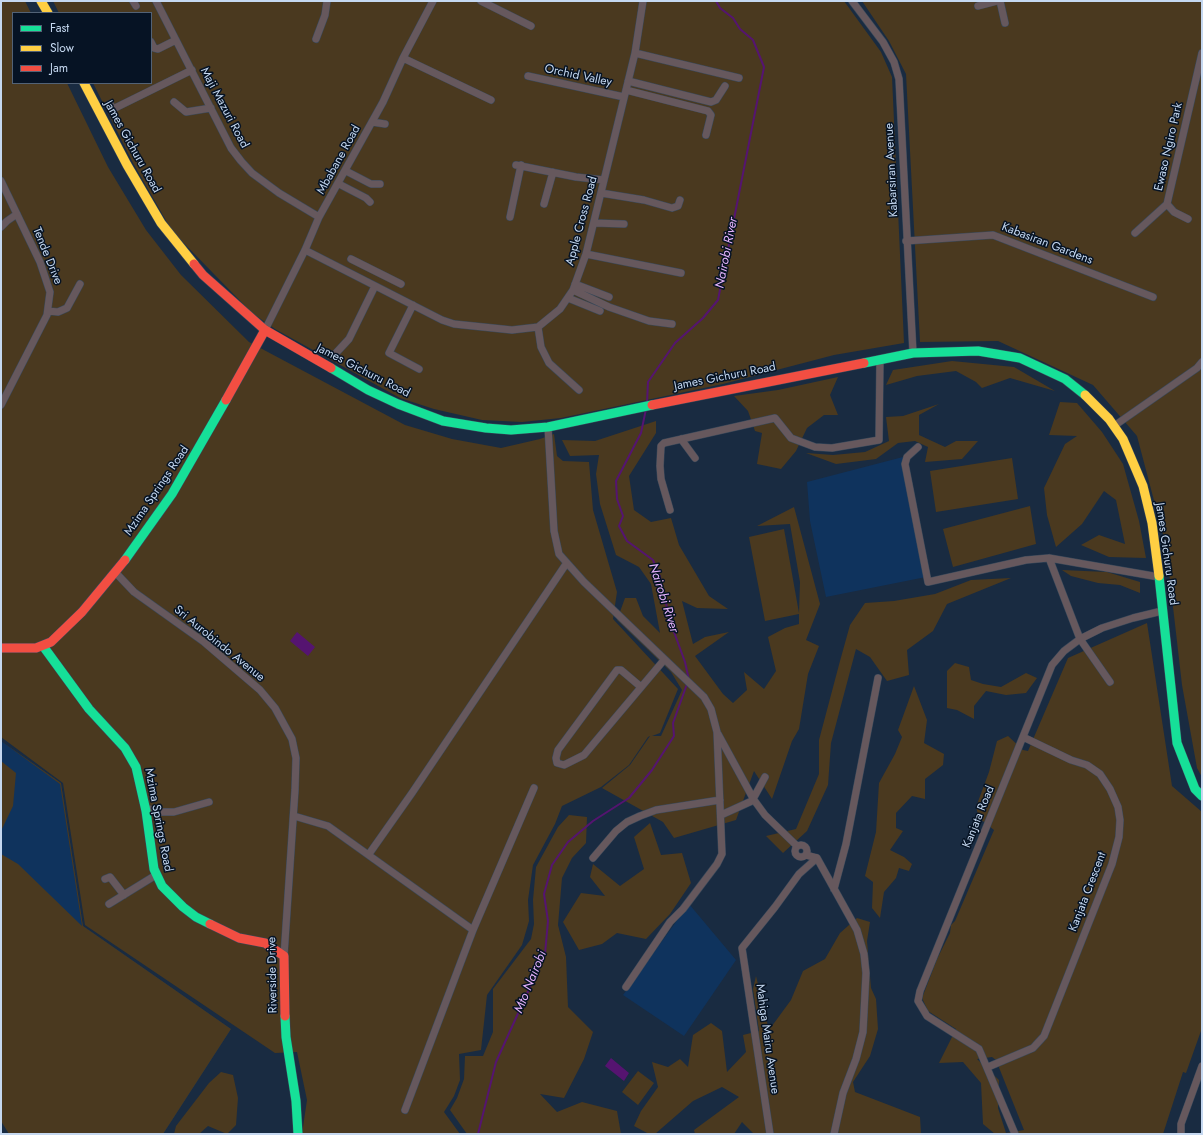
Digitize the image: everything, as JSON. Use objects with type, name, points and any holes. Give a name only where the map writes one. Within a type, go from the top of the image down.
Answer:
[{"type":"main road","points":[[41,1],[47,12]]},
{"type":"main road","name":"James Gichuru Road","points":[[85,84],[126,165],[161,223],[203,275],[265,330],[368,390],[426,415],[462,425],[486,428],[510,430],[548,427],[912,353],[978,351],[1020,358],[1065,379],[1083,393],[1114,426],[1123,439],[1143,486],[1152,523],[1177,743],[1195,789],[1202,796]]},
{"type":"main road","name":"Mzima Springs Road","points":[[1,648],[23,650],[43,646],[51,642],[82,612],[116,573],[172,494],[191,463],[265,330]]},
{"type":"main road","name":"Mzima Springs Road","points":[[43,646],[89,709],[130,756],[140,781],[151,856],[156,875],[162,886],[183,907],[196,917],[239,938],[265,943],[276,949],[284,956]]},
{"type":"main road","name":"Riverside Drive","points":[[284,956],[286,1037],[296,1101],[298,1134]]},
{"type":"street","name":"Maji Mazuri Road","points":[[156,1],[231,148],[252,173],[279,193],[319,217]]},
{"type":"street","points":[[316,39],[325,15],[327,1]]},
{"type":"street","name":"Mbabane Road","points":[[265,330],[305,250],[319,217],[339,184],[372,122],[433,1]]},
{"type":"street","points":[[481,1],[531,26]]},
{"type":"street","name":"Apple Cross Road","points":[[538,327],[560,309],[568,298],[574,287],[586,254],[635,53],[643,1]]},
{"type":"street","name":"Kabarsiran Avenue","points":[[852,1],[883,42],[894,62],[899,79],[912,353]]},
{"type":"street","points":[[978,6],[997,1]]},
{"type":"street","points":[[1000,1],[1005,23]]},
{"type":"street","points":[[152,44],[154,48],[158,49],[176,40]]},
{"type":"street","points":[[635,53],[739,78]]},
{"type":"street","name":"Ewaso Ngiro Park","points":[[1135,233],[1167,204],[1202,53]]},
{"type":"street","points":[[403,58],[491,100]]},
{"type":"street","points":[[110,104],[113,109],[192,70]]},
{"type":"street","name":"Orchid Valley","points":[[528,76],[625,93],[708,110],[711,115],[706,135]]},
{"type":"street","points":[[628,81],[711,102],[716,100],[725,86]]},
{"type":"street","points":[[174,102],[186,112],[211,108]]},
{"type":"street","points":[[372,122],[386,124]]},
{"type":"street","points":[[510,217],[518,165],[604,180]]},
{"type":"street","points":[[346,171],[372,184],[380,184]]},
{"type":"street","points":[[544,204],[553,172]]},
{"type":"street","name":"Tende Drive","points":[[1,181],[40,262],[48,282],[50,292],[48,311],[38,334],[1,405]]},
{"type":"street","points":[[339,184],[366,198],[370,202]]},
{"type":"street","points":[[601,193],[644,200],[672,208],[678,206],[680,200]]},
{"type":"street","points":[[1167,204],[1174,212],[1188,219]]},
{"type":"street","points":[[1,227],[17,214]]},
{"type":"street","points":[[594,223],[624,224]]},
{"type":"street","name":"Kabasiran Gardens","points":[[906,241],[993,235],[1153,297]]},
{"type":"street","points":[[305,250],[442,320],[471,327],[512,330],[538,327],[541,347],[549,363],[579,390]]},
{"type":"street","points":[[586,254],[681,273]]},
{"type":"street","points":[[351,259],[401,284]]},
{"type":"street","points":[[360,279],[366,266]]},
{"type":"street","points":[[48,311],[58,312],[67,308],[80,284]]},
{"type":"street","points":[[336,353],[349,339],[375,286]]},
{"type":"street","points":[[574,287],[609,297]]},
{"type":"street","points":[[574,287],[608,307],[649,321],[672,324]]},
{"type":"street","points":[[568,298],[600,311]]},
{"type":"street","points":[[413,305],[389,353],[419,369]]},
{"type":"street","points":[[670,510],[661,478],[661,446],[664,443],[775,418],[791,438],[815,447],[832,448],[879,440],[880,359]]},
{"type":"street","points":[[1114,426],[1197,368],[1202,362]]},
{"type":"street","points":[[548,427],[554,531],[559,554],[566,564],[708,702],[717,732],[753,800],[768,818],[797,846],[794,850],[796,855],[801,857],[806,854],[817,858],[857,930],[864,954],[866,973],[863,1032],[856,1058],[843,1093],[834,1134]]},
{"type":"street","points":[[681,440],[695,458]]},
{"type":"street","points":[[918,447],[907,457],[905,464],[928,582],[1018,561],[1049,558],[1159,577]]},
{"type":"street","points":[[1049,558],[1080,639],[1110,682]]},
{"type":"street","points":[[369,854],[412,793],[566,564]]},
{"type":"street","name":"Sri Aurobindo Avenue","points":[[116,573],[134,592],[204,642],[260,690],[275,708],[292,739],[296,758],[294,816]]},
{"type":"street","name":"Kanjata Road","points":[[988,1067],[979,1049],[927,1016],[918,1001],[920,991],[1052,665],[1064,651],[1080,639],[1102,628],[1162,611]]},
{"type":"street","points":[[641,686],[621,670],[617,670],[558,750],[556,758],[557,763],[564,765],[584,755],[613,723],[641,686],[664,660]]},
{"type":"street","points":[[834,889],[846,844],[878,678]]},
{"type":"street","points":[[626,987],[670,922],[683,909],[720,859],[722,846],[717,732]]},
{"type":"street","name":"Kanjata Crescent","points":[[988,1067],[1033,1048],[1044,1036],[1112,864],[1119,837],[1120,820],[1118,807],[1110,789],[1100,774],[1087,765],[1071,760],[1023,738]]},
{"type":"street","points":[[721,815],[753,800],[765,777]]},
{"type":"street","points":[[405,1110],[473,930],[534,788]]},
{"type":"street","points":[[593,858],[616,831],[627,822],[640,816],[656,810],[720,800]]},
{"type":"street","points":[[145,808],[160,812],[174,812],[209,802]]},
{"type":"street","points":[[294,816],[328,826],[473,930]]},
{"type":"street","name":"Riverside Drive","points":[[284,956],[294,816]]},
{"type":"street","name":"Mahiga Mairu Avenue","points":[[770,1134],[742,948],[799,874],[817,858]]},
{"type":"street","points":[[109,904],[156,875]]},
{"type":"street","points":[[105,879],[110,878],[124,895]]},
{"type":"street","points":[[1181,1134],[1181,1124],[1202,1066]]},
{"type":"street","points":[[988,1067],[1015,1134]]},
{"type":"shaded area","points":[[1,1],[25,1],[30,12],[12,12],[12,84],[67,84],[108,167],[146,230],[181,275],[249,342],[405,425],[452,439],[501,448],[540,439],[554,434],[557,456],[563,461],[589,462],[593,510],[617,592],[613,619],[678,689],[660,733],[652,736],[661,736],[682,690],[671,672],[617,620],[625,598],[636,598],[643,616],[660,633],[651,584],[639,567],[616,555],[600,504],[596,474],[599,455],[570,456],[562,440],[595,441],[656,421],[656,433],[629,476],[634,510],[651,522],[671,518],[679,545],[709,596],[728,609],[697,608],[682,601],[693,644],[705,637],[729,632],[695,656],[723,694],[733,703],[747,690],[744,672],[764,689],[776,671],[768,637],[785,628],[799,624],[799,614],[765,621],[749,537],[784,529],[799,613],[800,582],[790,524],[757,526],[794,507],[820,604],[806,640],[819,646],[808,674],[799,729],[792,741],[772,799],[754,771],[736,820],[674,838],[663,822],[602,788],[630,765],[650,736],[629,765],[601,787],[562,806],[555,824],[533,865],[528,900],[529,921],[522,945],[487,995],[481,1050],[459,1054],[460,1080],[454,1096],[444,1112],[460,1134],[302,1134],[307,1100],[297,1052],[275,1053],[85,925],[63,783],[1,737]]},
{"type":"shaded area","points":[[53,1],[844,1],[881,52],[892,77],[904,343],[834,355],[723,384],[561,418],[522,422],[482,420],[434,409],[400,398],[275,329],[252,313],[172,231],[133,163],[94,84],[152,84],[152,12],[58,12]]},
{"type":"shaded area","points":[[862,1],[1202,1],[1202,777],[1197,768],[1182,685],[1166,546],[1137,436],[1093,385],[998,341],[920,342],[906,74],[889,41]]},
{"type":"shaded area","points":[[952,361],[1014,367],[1055,391],[1010,378],[982,388],[976,382],[956,371],[917,376],[886,385],[893,370]]},
{"type":"shaded area","points":[[838,377],[830,395],[838,415],[824,415],[807,428],[796,451],[781,469],[757,464],[762,433],[755,431],[748,411],[734,396],[778,390]]},
{"type":"shaded area","points":[[1060,402],[1077,403],[1102,432],[1123,464],[1139,521],[1146,558],[1109,557],[1081,545],[1099,535],[1125,544],[1116,500],[1104,491],[1082,524],[1056,547],[1047,515],[1044,488],[1065,444],[1077,436],[1049,435]]},
{"type":"shaded area","points":[[939,404],[919,415],[919,435],[945,447],[956,441],[978,441],[962,459],[925,462],[928,447],[915,441],[898,443],[876,459],[836,464],[806,453],[833,455],[865,452],[889,441],[886,417],[903,416]]},
{"type":"shaded area","points":[[903,457],[926,577],[826,597],[810,521],[807,482]]},
{"type":"shaded area","points":[[1012,458],[1018,499],[936,512],[930,471]]},
{"type":"shaded area","points":[[1030,506],[1036,544],[953,567],[943,529]]},
{"type":"shaded area","points":[[1062,570],[1107,572],[1140,582],[1140,593],[1120,585],[1098,583],[1071,576]]},
{"type":"shaded area","points":[[1011,578],[947,604],[933,631],[907,650],[909,675],[887,681],[870,657],[856,649],[831,743],[828,785],[807,831],[783,853],[766,836],[796,829],[819,774],[819,740],[850,625],[865,603],[894,601],[935,594],[971,580]]},
{"type":"shaded area","points":[[1147,623],[1172,786],[1202,812],[1202,1028],[1186,1073],[1183,1072],[1163,1134],[995,1134],[983,1124],[981,1083],[963,1062],[939,1063],[956,1029],[928,1011],[922,998],[937,959],[950,933],[951,925],[955,921],[994,830],[979,818],[976,807],[989,772],[997,741],[1008,736],[1023,750],[1028,751],[1068,658]],"holes":[[[992,1057],[996,1060],[1024,1130],[1006,1133],[998,1108],[999,1080],[977,1059]]]},
{"type":"shaded area","points":[[297,632],[315,647],[308,656],[290,641]]},
{"type":"shaded area","points":[[955,663],[969,667],[971,680],[983,684],[1001,687],[1026,673],[1037,678],[1026,693],[1006,695],[986,691],[974,706],[974,719],[957,710],[947,708],[947,671]]},
{"type":"shaded area","points":[[914,686],[927,720],[924,743],[944,754],[943,765],[925,779],[925,799],[912,796],[896,813],[896,828],[903,831],[890,850],[904,857],[912,864],[909,871],[899,868],[896,878],[884,892],[880,918],[872,908],[873,882],[865,876],[876,832],[879,783],[895,754],[902,737],[898,730]]},
{"type":"shaded area","points":[[1,741],[61,783],[83,926],[231,1029],[163,1134],[9,1134],[1,1121]]},
{"type":"shaded area","points":[[1,741],[61,783],[83,926],[231,1029],[163,1134],[9,1134],[1,1121],[1,854],[18,864],[82,926],[60,784]]},
{"type":"shaded area","points":[[1,761],[16,773],[13,806],[1,831]]},
{"type":"shaded area","points":[[569,815],[587,817],[586,843],[572,858],[562,878],[558,925],[566,957],[568,1007],[593,1032],[584,1059],[564,1098],[540,1094],[557,1112],[582,1102],[617,1111],[621,1134],[467,1134],[450,1110],[457,1098],[464,1079],[465,1056],[483,1056],[493,1032],[493,989],[531,939],[534,924],[533,900],[536,867],[558,827]]},
{"type":"shaded area","points":[[650,823],[661,855],[682,853],[691,883],[670,914],[646,939],[617,933],[602,944],[579,950],[563,922],[581,893],[605,896],[590,877],[593,864],[620,886],[644,869],[634,837]]},
{"type":"shaded area","points":[[689,904],[736,960],[684,1036],[623,995]]},
{"type":"shaded area","points":[[857,918],[870,922],[867,941],[871,988],[876,999],[878,1029],[870,1056],[853,1082],[855,1092],[920,1117],[921,1134],[754,1134],[742,1122],[734,1134],[695,1134],[694,1130],[739,1097],[722,1087],[693,1101],[655,1134],[649,1134],[634,1126],[641,1111],[658,1087],[652,1062],[668,1067],[680,1059],[688,1067],[693,1035],[711,1023],[722,1031],[727,1072],[746,1052],[743,1035],[759,1031],[753,989],[756,976],[769,1030],[791,1000],[803,971],[825,959],[840,933]]},
{"type":"shaded area","points":[[611,1058],[629,1073],[624,1081],[605,1066]]},
{"type":"shaded area","points":[[638,1071],[654,1083],[638,1105],[622,1092]]},
{"type":"shaded area","points":[[221,1072],[233,1075],[238,1098],[236,1125],[227,1134],[208,1126],[199,1134],[174,1134],[176,1126],[209,1083]]},
{"type":"waterway","name":"Nairobi River","points":[[647,403],[648,382],[675,343],[703,318],[718,300],[764,67],[753,40],[740,29],[733,18],[720,8],[716,1]]},
{"type":"waterway","name":"Nairobi River","points":[[646,409],[641,433],[616,481],[617,499],[623,516],[619,526],[627,541],[653,560],[660,577],[670,621],[685,662],[689,680]]},
{"type":"waterway","name":"Mto Nairobi","points":[[478,1134],[496,1062],[545,954],[548,921],[544,894],[552,865],[568,842],[593,821],[629,798],[652,770],[674,736],[673,723],[687,684]]},
{"type":"traffic: fast","points":[[864,363],[913,353],[978,351],[1020,358],[1065,379],[1085,395]]},
{"type":"traffic: fast","points":[[331,368],[368,390],[398,404],[443,421],[486,428],[511,430],[548,427],[652,405]]},
{"type":"traffic: fast","points":[[125,560],[172,494],[226,400]]},
{"type":"traffic: fast","points":[[1159,576],[1177,743],[1195,789],[1202,796]]},
{"type":"traffic: fast","points":[[43,646],[89,709],[125,748],[136,767],[146,811],[154,869],[162,886],[183,907],[196,917],[210,924]]},
{"type":"traffic: fast","points":[[285,1016],[286,1037],[296,1101],[298,1134]]},
{"type":"traffic: slow","points":[[41,1],[47,12]]},
{"type":"traffic: slow","points":[[85,84],[127,165],[161,223],[194,264]]},
{"type":"traffic: slow","points":[[1085,395],[1109,419],[1123,439],[1143,486],[1152,523],[1159,576]]},
{"type":"traffic: jam","points":[[194,264],[203,275],[265,330],[331,368]]},
{"type":"traffic: jam","points":[[226,400],[265,330]]},
{"type":"traffic: jam","points":[[652,405],[864,363]]},
{"type":"traffic: jam","points":[[1,648],[36,648],[51,642],[82,612],[125,560]]},
{"type":"traffic: jam","points":[[210,924],[239,938],[265,943],[284,956],[285,1016]]}]
